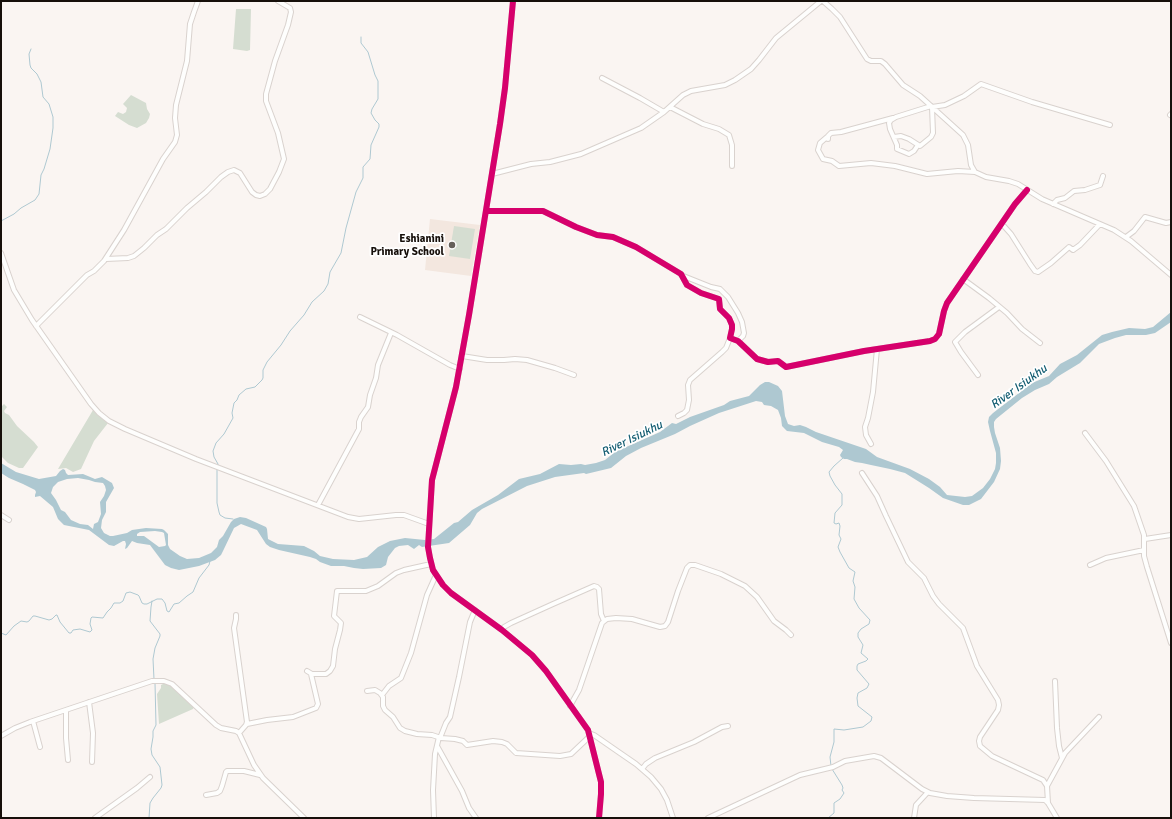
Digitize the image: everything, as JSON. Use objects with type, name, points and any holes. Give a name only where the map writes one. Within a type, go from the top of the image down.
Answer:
[{"type":"street","points":[[36,326],[106,259],[163,159],[176,140],[176,105],[187,62],[190,24],[198,1]]},
{"type":"street","points":[[106,259],[128,258],[134,256],[228,172],[234,170],[240,173],[252,192],[256,195],[260,196],[265,194],[270,189],[284,159],[276,128],[266,101],[266,94],[291,12],[290,8],[278,1]]},
{"type":"street","points":[[513,1],[504,88],[492,174],[460,369],[432,476],[428,546],[431,564],[436,575],[447,590],[502,630],[538,661],[589,735],[601,782],[599,818]]},
{"type":"street","points":[[492,174],[531,164],[550,162],[581,154],[641,128],[664,112],[686,93],[725,85],[742,76],[759,60],[776,38],[820,1],[836,12],[867,59],[885,64],[903,85],[915,92],[963,135],[968,144],[971,165],[975,172]]},
{"type":"street","points":[[602,78],[664,112]]},
{"type":"street","points":[[1110,125],[1032,102],[981,84],[964,96],[945,105],[932,107],[841,132],[831,133],[828,139],[820,143],[818,150],[823,159],[832,161],[839,166],[871,163],[895,166],[927,174],[950,171],[975,172],[986,178],[1009,181],[1024,187],[1042,199],[1126,237],[1171,275]]},
{"type":"street","points":[[670,107],[703,124],[719,129],[729,135],[732,145],[732,166]]},
{"type":"street","points":[[899,116],[889,123],[889,126],[897,145],[897,149],[909,154],[914,151],[918,145],[920,146],[931,137],[933,133],[932,107]]},
{"type":"street","points":[[894,137],[901,136],[909,138],[918,145]]},
{"type":"street","points":[[966,172],[971,165]]},
{"type":"street","points":[[1053,204],[1057,200],[1065,198],[1074,191],[1087,190],[1100,185],[1103,176]]},
{"type":"street","points":[[730,338],[738,341],[757,359],[768,362],[778,361],[786,367],[935,339],[939,334],[947,303],[1015,204],[1027,190]]},
{"type":"street","points":[[486,211],[543,211],[582,230],[625,242],[681,274],[711,287],[720,289],[728,297],[742,322],[744,334],[738,341]]},
{"type":"street","points":[[1126,237],[1134,231],[1145,217],[1162,222],[1171,222]]},
{"type":"street","points":[[1002,224],[1014,238],[1036,272],[1051,263],[1069,247],[1073,250],[1080,245],[1100,224]]},
{"type":"street","points":[[1,253],[14,290],[23,308],[91,404],[109,422],[196,459],[341,514],[354,518],[404,515],[429,524]]},
{"type":"street","points":[[678,416],[687,410],[689,398],[688,385],[690,380],[726,348],[732,333],[732,325],[729,318],[720,309],[719,299],[701,293],[687,285],[681,274]]},
{"type":"street","points":[[963,279],[989,298],[1040,343]]},
{"type":"street","points":[[978,375],[960,352],[955,342],[965,332],[999,307]]},
{"type":"street","points":[[360,317],[460,369]]},
{"type":"street","points":[[318,505],[359,429],[359,422],[368,407],[378,365],[390,333]]},
{"type":"street","points":[[872,444],[866,435],[866,427],[873,392],[877,349]]},
{"type":"street","points":[[462,356],[487,360],[527,360],[574,375]]},
{"type":"street","points":[[1084,433],[1106,461],[1132,502],[1143,530],[1147,568],[1171,640]]},
{"type":"street","points":[[862,473],[878,496],[908,562],[924,578],[939,604],[965,631],[977,666],[998,700],[999,705],[997,712],[980,737],[980,746],[992,756],[1043,780],[1047,786],[1048,802],[1057,818]]},
{"type":"street","points":[[1,514],[9,520]]},
{"type":"street","points":[[1145,539],[1171,535]]},
{"type":"street","points":[[1090,565],[1106,558],[1144,550]]},
{"type":"street","points":[[246,724],[295,717],[317,707],[318,704],[309,672],[326,674],[333,666],[341,623],[334,616],[336,591],[366,591],[378,586],[396,573],[431,564]]},
{"type":"street","points":[[570,706],[579,690],[600,628],[604,621],[613,618],[626,618],[660,627],[665,626],[668,622],[687,568],[690,565],[721,574],[745,586],[757,597],[774,621],[791,635]]},
{"type":"street","points":[[382,695],[389,686],[401,678],[411,652],[427,595],[436,575]]},
{"type":"street","points":[[502,630],[511,623],[594,586],[599,589],[601,614],[604,621]]},
{"type":"street","points":[[434,818],[433,790],[436,746],[450,717],[470,622],[475,610]]},
{"type":"street","points":[[236,615],[234,628],[246,712],[246,724],[239,733]]},
{"type":"street","points":[[1,736],[15,728],[33,721],[161,680],[172,684],[216,725],[239,733],[260,775],[304,818]]},
{"type":"street","points":[[1055,681],[1057,728],[1062,758]]},
{"type":"street","points":[[367,691],[376,690],[382,695],[384,708],[402,729],[408,732],[432,735],[439,738],[463,740],[468,745],[484,742],[502,742],[516,753],[560,756],[571,754],[589,735]]},
{"type":"street","points":[[89,702],[93,732],[92,762]]},
{"type":"street","points":[[66,710],[68,760]]},
{"type":"street","points":[[1047,786],[1062,758],[1099,717]]},
{"type":"street","points":[[33,721],[40,747]]},
{"type":"street","points":[[642,768],[658,757],[695,741],[722,727],[728,726]]},
{"type":"street","points":[[589,735],[594,735],[642,768],[651,776],[667,800],[673,818]]},
{"type":"street","points":[[436,746],[462,791],[469,808],[476,818]]},
{"type":"street","points":[[708,818],[796,777],[832,767],[848,760],[878,756],[922,789],[939,795],[1028,801],[1043,800],[1048,802]]},
{"type":"street","points":[[206,795],[219,791],[226,772],[228,771],[244,771],[260,775]]},
{"type":"street","points":[[95,818],[150,777]]},
{"type":"street","points":[[914,818],[916,804],[928,792]]},
{"type":"shaded area","points":[[236,9],[251,9],[250,50],[247,51],[233,49]]},
{"type":"shaded area","points":[[131,95],[146,103],[150,114],[146,123],[137,128],[115,116],[118,112],[123,114],[126,112],[127,108],[123,104]]},
{"type":"shaded area","name":"Eshianini Primary School","points":[[430,219],[480,225],[471,276],[425,270]]},
{"type":"shaded area","points":[[454,226],[475,229],[470,259],[449,256]]},
{"type":"shaded area","points":[[4,404],[7,407],[4,411],[5,413],[9,415],[17,426],[38,447],[23,468],[19,468],[8,463],[1,456],[1,407]]},
{"type":"shaded area","points":[[93,410],[108,423],[94,441],[81,469],[73,472],[66,468],[58,469]]},
{"type":"shaded area","points":[[165,683],[172,686],[194,707],[193,709],[159,724],[157,694],[161,688],[161,685]]},
{"type":"water","points":[[1171,312],[1171,322],[1155,333],[1146,335],[1126,335],[1099,344],[1080,363],[1057,377],[1049,384],[1022,398],[996,419],[994,422],[994,427],[1000,448],[1000,469],[994,482],[981,499],[969,505],[963,505],[943,498],[905,473],[844,459],[840,455],[843,450],[839,447],[822,442],[804,433],[787,431],[782,426],[778,410],[771,406],[764,405],[762,402],[756,401],[719,413],[641,448],[626,456],[611,468],[586,474],[555,477],[527,486],[482,509],[477,513],[470,525],[449,543],[422,547],[419,545],[414,549],[408,545],[399,546],[395,548],[388,557],[386,565],[381,568],[363,569],[344,566],[331,566],[310,557],[279,550],[266,544],[257,530],[241,524],[234,528],[221,555],[215,560],[199,566],[179,570],[171,568],[165,565],[150,545],[132,541],[125,549],[125,541],[114,546],[109,545],[89,530],[64,525],[58,519],[53,507],[40,496],[35,497],[35,490],[1,473],[1,463],[16,472],[39,479],[56,476],[63,469],[68,475],[83,474],[95,479],[102,477],[112,483],[114,488],[106,502],[106,512],[102,520],[101,528],[104,533],[113,536],[127,533],[132,530],[146,528],[162,529],[168,534],[168,545],[170,549],[187,559],[199,558],[211,553],[217,547],[219,540],[231,522],[240,517],[246,518],[266,527],[268,539],[278,544],[304,546],[320,556],[333,559],[354,560],[367,557],[378,547],[390,541],[405,538],[425,540],[434,539],[472,510],[498,495],[519,479],[540,474],[559,464],[585,465],[605,460],[615,452],[660,432],[672,423],[676,424],[690,417],[724,405],[730,401],[749,396],[760,385],[765,382],[769,382],[778,386],[782,391],[785,416],[788,424],[794,426],[800,425],[866,449],[877,457],[910,469],[929,479],[940,487],[947,495],[965,497],[972,496],[983,488],[995,469],[996,453],[988,422],[989,417],[993,413],[1032,383],[1049,376],[1060,364],[1077,355],[1102,335],[1129,328],[1145,329],[1153,327]],"holes":[[[78,478],[103,483],[105,486],[106,490],[100,502],[101,514],[98,522],[94,524],[93,529],[88,525],[80,524],[71,520],[65,512],[61,510],[51,493],[53,487],[58,482]],[[155,531],[164,533],[165,546],[159,547],[144,536],[137,536],[140,532]]]},
{"type":"waterway","points":[[218,466],[213,451],[216,443],[224,434],[233,418],[232,413],[234,403],[239,395],[246,389],[255,387],[262,380],[263,370],[267,362],[304,315],[312,302],[324,291],[328,284],[330,272],[341,253],[356,192],[363,178],[363,167],[370,159],[371,145],[379,127],[379,124],[371,113],[378,99],[378,81],[368,52],[361,43],[361,37]]},
{"type":"waterway","points":[[1,221],[35,200],[39,194],[41,175],[50,149],[53,117],[49,104],[43,97],[41,82],[30,65],[29,54],[31,49]]},
{"type":"waterway","points":[[831,766],[830,757],[834,742],[834,729],[844,730],[863,727],[871,721],[872,717],[858,706],[857,698],[858,693],[867,688],[869,684],[857,670],[858,664],[868,659],[861,653],[863,645],[858,637],[858,633],[869,624],[870,620],[859,608],[854,599],[855,587],[853,581],[855,572],[849,568],[840,552],[838,547],[841,539],[839,535],[840,526],[839,523],[834,523],[835,513],[842,505],[842,494],[835,485],[829,472],[843,458]]},
{"type":"waterway","points":[[217,469],[217,503],[219,512],[220,515],[225,518],[233,519]]},
{"type":"waterway","points":[[1,633],[6,635],[21,621],[27,622],[33,616],[49,620],[56,615],[69,633],[73,630],[80,629],[90,632],[92,630],[90,624],[91,618],[103,618],[114,603],[120,603],[123,601],[126,593],[130,592],[138,595],[144,604],[157,599],[162,599],[165,603],[167,611],[169,612],[174,604],[179,603],[193,592],[199,578],[209,565],[210,561]]},
{"type":"waterway","points":[[152,601],[150,621],[160,634],[153,659],[154,679]]},
{"type":"waterway","points":[[149,818],[150,803],[162,785],[160,767],[152,755],[151,749],[153,731],[156,725],[155,683]]},
{"type":"waterway","points":[[828,818],[834,813],[834,803],[840,799],[844,793],[842,790],[842,785],[832,769]]},
{"type":"cycle path","points":[[513,1],[500,124],[469,315],[456,387],[432,480],[428,547],[433,570],[443,585],[451,593],[502,630],[532,655],[546,671],[588,730],[601,782],[599,818]]},
{"type":"cycle path","points":[[486,211],[543,211],[576,227],[597,235],[613,237],[636,247],[681,274],[687,285],[701,293],[719,299],[720,309],[729,318],[732,325],[730,338],[738,341],[757,359],[768,362],[778,361],[786,367],[864,351],[935,339],[939,334],[947,303],[1015,204],[1027,190]]},
{"type":"place","name":"Eshianini Primary School","points":[[452,245]]},
{"type":"water label","name":"River Isiukhu","points":[[1019,387]]},
{"type":"water label","name":"River Isiukhu","points":[[632,439]]}]
